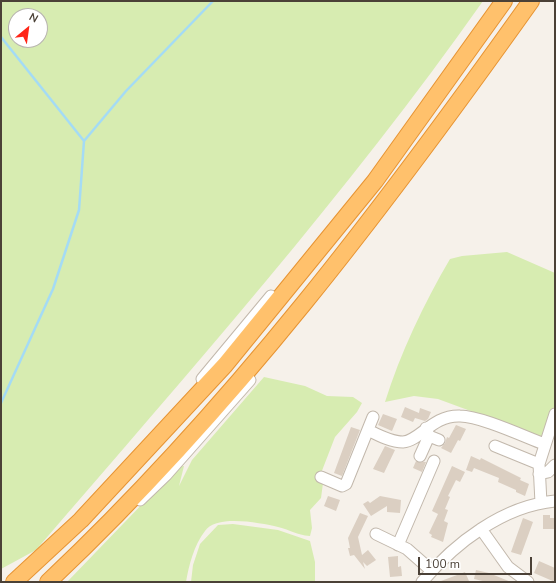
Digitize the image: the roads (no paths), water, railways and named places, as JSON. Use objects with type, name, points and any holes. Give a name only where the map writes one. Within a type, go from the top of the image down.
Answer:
[{"type":"highway","points":[[14,582],[81,520],[148,450],[225,365],[375,181],[504,1]]},
{"type":"highway","points":[[48,582],[115,517],[237,384],[276,339],[407,173],[531,1]]},
{"type":"street","points":[[541,503],[539,469],[544,444],[555,414]]},
{"type":"street","points":[[420,456],[442,418],[465,416],[544,444]]},
{"type":"street","points":[[321,477],[342,486],[346,484],[373,417]]},
{"type":"street","points":[[368,430],[389,439],[404,442],[431,435]]},
{"type":"street","points":[[495,446],[539,469],[550,471],[555,465]]},
{"type":"street","points":[[398,545],[434,461]]},
{"type":"street","points":[[422,582],[455,549],[481,529],[521,509],[541,503],[555,501]]},
{"type":"street","points":[[481,529],[508,566],[528,582]]},
{"type":"street","points":[[376,534],[416,556],[432,571]]},
{"type":"waterway","points":[[1,403],[53,289],[79,210],[84,141],[126,91],[213,1]]},
{"type":"waterway","points":[[1,37],[84,141]]}]
